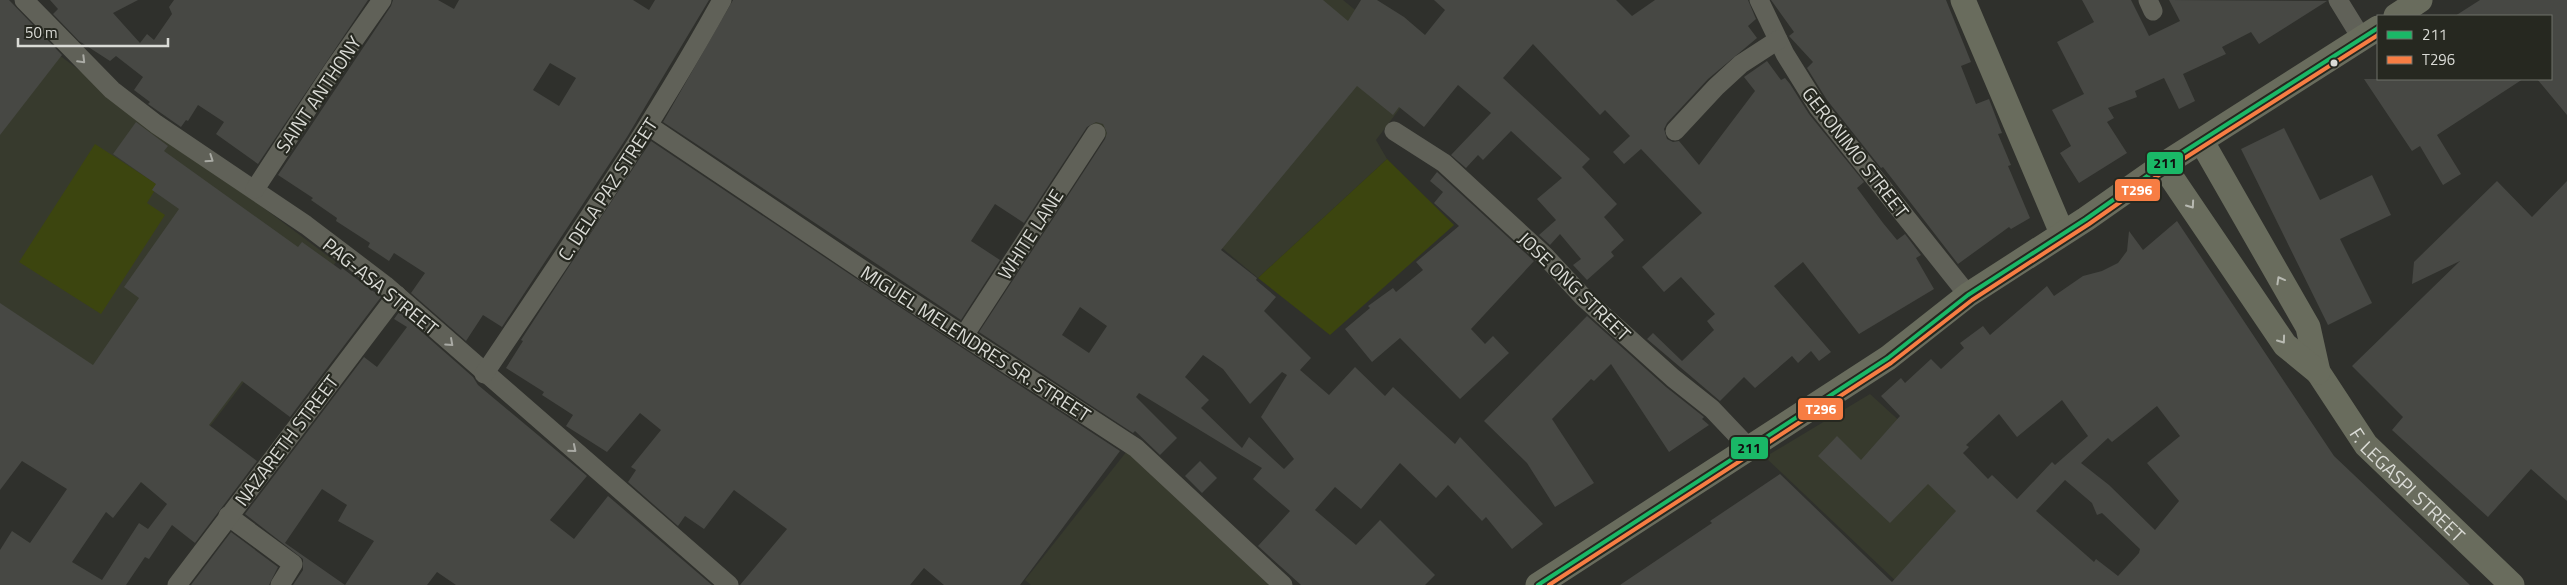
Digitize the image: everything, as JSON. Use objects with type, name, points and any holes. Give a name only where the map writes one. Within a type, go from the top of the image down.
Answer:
[{"type":"main road","points":[[1964,0],[2062,233]]},
{"type":"main road","points":[[2398,15],[2420,0]]},
{"type":"main road","points":[[1538,585],[1888,358],[1968,295],[2163,165],[2202,142],[2370,33]]},
{"type":"main road","name":"F. LEGASPI STREET","points":[[2202,142],[2308,327],[2318,372]]},
{"type":"main road","name":"F. LEGASPI STREET","points":[[2163,165],[2284,345],[2318,372],[2366,445],[2512,585]]},
{"type":"street","name":"PAG-ASA STREET","points":[[24,0],[112,90],[156,124],[255,189],[396,295],[484,374],[729,585]]},
{"type":"street","name":"SAINT ANTHONY","points":[[255,189],[333,70],[382,0]]},
{"type":"street","name":"C. DELA PAZ STREET","points":[[484,374],[649,126],[682,73],[722,0]]},
{"type":"street","name":"GERONIMO STREET","points":[[1759,0],[1778,40],[1818,107],[1968,295]]},
{"type":"street","points":[[2338,0],[2370,33]]},
{"type":"street","points":[[1675,131],[1716,87],[1741,64],[1778,40]]},
{"type":"street","name":"MIGUEL MELENDRES SR. STREET","points":[[649,126],[932,315],[965,334],[1136,448],[1283,585]]},
{"type":"street","name":"JOSE ONG STREET","points":[[1394,131],[1444,163],[1545,256],[1584,298],[1673,378],[1712,409],[1750,449]]},
{"type":"street","name":"WHITE LANE","points":[[965,334],[1096,133]]},
{"type":"street","name":"NAZARETH STREET","points":[[177,585],[396,295]]},
{"type":"street","points":[[228,516],[293,564],[280,585]]},
{"type":"shaded area","points":[[914,0],[1343,0],[1429,70],[1376,140],[1387,159],[1258,278],[1168,203],[1168,191],[1047,86]]},
{"type":"shaded area","points":[[31,34],[336,262],[158,494],[0,385],[0,73]]},
{"type":"shaded area","points":[[1870,394],[1975,490],[1900,585],[1765,457]]},
{"type":"shaded area","points":[[1127,451],[1271,585],[1031,585],[1025,580]]},
{"type":"green space","points":[[95,144],[158,185],[147,203],[165,215],[101,314],[19,262]]},
{"type":"green space","points":[[1387,159],[1454,225],[1330,335],[1258,278]]},
{"type":"building","points":[[0,0],[9,0],[62,55],[0,135]]},
{"type":"building","points":[[50,0],[138,0],[113,13],[140,43],[147,34],[154,40],[172,14],[169,7],[174,0],[368,0],[258,164],[216,134],[224,122],[198,105],[188,121],[186,120],[181,127],[148,104],[150,102],[134,90],[143,77],[116,56],[110,61],[79,41],[53,14],[58,9]]},
{"type":"building","points":[[393,0],[438,0],[454,9],[459,0],[633,0],[649,10],[655,0],[709,0],[627,137],[502,327],[483,315],[466,341],[411,293],[425,273],[394,253],[389,261],[368,247],[370,243],[336,221],[337,218],[311,200],[313,198],[278,175],[391,6]],"holes":[[[550,63],[576,78],[559,106],[533,90]]]},
{"type":"building","points":[[733,0],[1323,0],[1348,21],[1361,0],[1377,0],[1404,17],[1425,35],[1445,10],[1434,0],[1616,0],[1632,16],[1655,0],[1748,0],[1756,19],[1748,26],[1757,38],[1708,79],[1667,123],[1664,129],[1667,139],[1673,142],[1679,141],[1699,165],[1755,91],[1744,77],[1767,61],[1781,80],[1785,78],[1790,84],[1809,114],[1864,182],[1857,188],[1883,223],[1897,240],[1905,234],[1921,255],[1916,258],[1934,289],[1859,334],[1803,262],[1774,286],[1831,352],[1819,361],[1811,351],[1798,363],[1792,356],[1755,388],[1744,377],[1720,401],[1647,339],[1653,333],[1682,361],[1714,330],[1707,321],[1715,314],[1681,277],[1664,292],[1642,267],[1702,213],[1641,149],[1624,164],[1613,152],[1630,136],[1605,110],[1600,115],[1533,44],[1503,78],[1590,159],[1582,167],[1617,204],[1604,217],[1624,240],[1611,252],[1614,256],[1587,280],[1573,265],[1581,259],[1560,234],[1550,245],[1539,235],[1556,220],[1537,199],[1562,178],[1511,131],[1483,160],[1478,155],[1466,168],[1451,155],[1491,113],[1458,85],[1424,127],[1399,107],[1393,115],[1357,86],[1221,250],[1257,278],[1256,280],[1276,297],[1264,311],[1311,358],[1300,370],[1329,395],[1355,367],[1385,396],[1393,387],[1455,444],[1460,437],[1543,524],[1512,549],[1486,517],[1482,521],[1448,485],[1436,498],[1400,463],[1361,509],[1335,487],[1315,510],[1356,545],[1380,520],[1435,575],[1425,585],[1301,585],[1258,546],[1290,511],[1253,479],[1262,468],[1139,393],[1136,397],[1177,438],[1160,455],[1135,431],[1133,433],[979,332],[1105,139],[1107,133],[1103,124],[1096,122],[1087,127],[1024,223],[995,204],[971,241],[1000,260],[961,320],[663,122]],"holes":[[[1080,307],[1107,326],[1089,353],[1062,335]],[[1203,355],[1223,369],[1250,404],[1282,372],[1287,375],[1261,417],[1294,459],[1284,469],[1249,437],[1242,448],[1201,408],[1209,400],[1185,377]]]},
{"type":"building","points":[[1771,0],[1946,0],[1971,62],[1961,66],[1976,104],[1989,99],[2002,133],[1998,134],[2011,165],[2008,166],[2030,218],[2011,229],[2009,227],[1958,264],[1883,167],[1881,168],[1827,100],[1807,68],[1813,62],[1789,36],[1794,32]]},
{"type":"building","points":[[2082,0],[2131,0],[2149,36],[2180,21],[2169,0],[2327,1],[2259,44],[2251,32],[2222,47],[2226,54],[2183,74],[2195,101],[2179,109],[2164,78],[2135,91],[2137,97],[2108,108],[2114,118],[2107,122],[2127,153],[2079,183],[2060,153],[2071,146],[2052,110],[2084,94],[2057,42],[2094,22]]},
{"type":"building","points":[[2480,0],[2567,0],[2567,115],[2538,80],[2552,80],[2552,15],[2457,15]]},
{"type":"building","points":[[2364,79],[2521,80],[2437,135],[2461,174],[2443,185],[2420,146],[2412,151]]},
{"type":"building","points":[[136,122],[168,146],[164,151],[298,247],[302,242],[341,270],[342,268],[381,297],[290,417],[242,381],[209,425],[257,461],[195,543],[172,525],[149,559],[145,557],[126,585],[0,585],[0,550],[12,531],[30,543],[67,489],[22,461],[0,490],[0,303],[93,365],[139,298],[124,287],[179,209],[152,190],[156,184],[113,154]],"holes":[[[141,482],[167,504],[148,529],[139,523],[102,580],[72,562],[106,512],[113,518]]]},
{"type":"building","points":[[2284,128],[2320,200],[2372,175],[2391,215],[2340,239],[2372,303],[2328,325],[2241,149]]},
{"type":"building","points":[[651,141],[860,281],[1120,451],[1020,585],[944,585],[924,568],[910,585],[740,585],[787,529],[734,490],[704,529],[685,516],[678,526],[628,482],[636,470],[631,467],[661,430],[640,413],[607,452],[566,426],[573,415],[542,395],[544,392],[506,368],[523,341],[521,340]]},
{"type":"building","points":[[1437,172],[1534,261],[1471,329],[1485,344],[1493,336],[1509,353],[1460,399],[1400,338],[1372,362],[1345,329],[1370,308],[1368,306],[1393,288],[1396,292],[1423,270],[1416,262],[1459,226],[1434,203],[1443,192],[1430,181]]},
{"type":"building","points":[[2497,181],[2532,217],[2567,181],[2567,501],[2531,469],[2488,517],[2392,430],[2403,417],[2352,366],[2460,261],[2412,284],[2414,262]]},
{"type":"building","points":[[2177,221],[2334,456],[2470,585],[1620,585],[1780,474],[1892,582],[1956,511],[1928,484],[1890,523],[1818,456],[1837,436],[1861,460],[1900,416],[1881,396],[1901,378],[1905,383],[1931,359],[1941,369],[1964,348],[1960,343],[1983,326],[1990,335],[2047,286],[2054,296],[2083,276],[2102,271],[2118,263],[2127,251],[2129,231],[2143,250]],"holes":[[[2062,400],[2088,436],[2055,465],[2052,462],[2017,499],[1992,475],[1988,479],[1963,453],[1969,447],[1966,445],[1999,414],[2017,437]],[[2157,406],[2180,436],[2147,463],[2179,501],[2155,530],[2109,485],[2081,463],[2108,438],[2112,442]],[[2065,480],[2092,503],[2097,515],[2102,513],[2140,549],[2139,553],[2118,576],[2096,559],[2094,562],[2036,511]]]},
{"type":"building","points":[[399,312],[473,377],[478,385],[587,476],[550,520],[574,539],[608,496],[712,585],[456,585],[437,572],[427,585],[345,585],[293,585],[303,570],[303,559],[245,514],[364,357],[377,367],[407,327],[394,319]],"holes":[[[322,489],[347,505],[338,521],[374,541],[345,585],[285,543]]]},
{"type":"building","points":[[1587,316],[1666,387],[1704,417],[1702,419],[1709,425],[1669,452],[1611,364],[1594,381],[1591,379],[1552,419],[1594,483],[1555,507],[1527,463],[1484,421]]},
{"type":"building","points":[[1200,461],[1217,478],[1202,493],[1185,476]]},
{"type":"building","points":[[231,532],[278,567],[269,585],[191,585]]},
{"type":"transit line","name":"211","points":[[1538,585],[1888,358],[1968,295],[2086,219],[2163,165],[2377,29]]},
{"type":"transit line","name":"T296","points":[[1549,585],[1891,363],[1972,300],[2089,224],[2166,170],[2377,36]]}]
